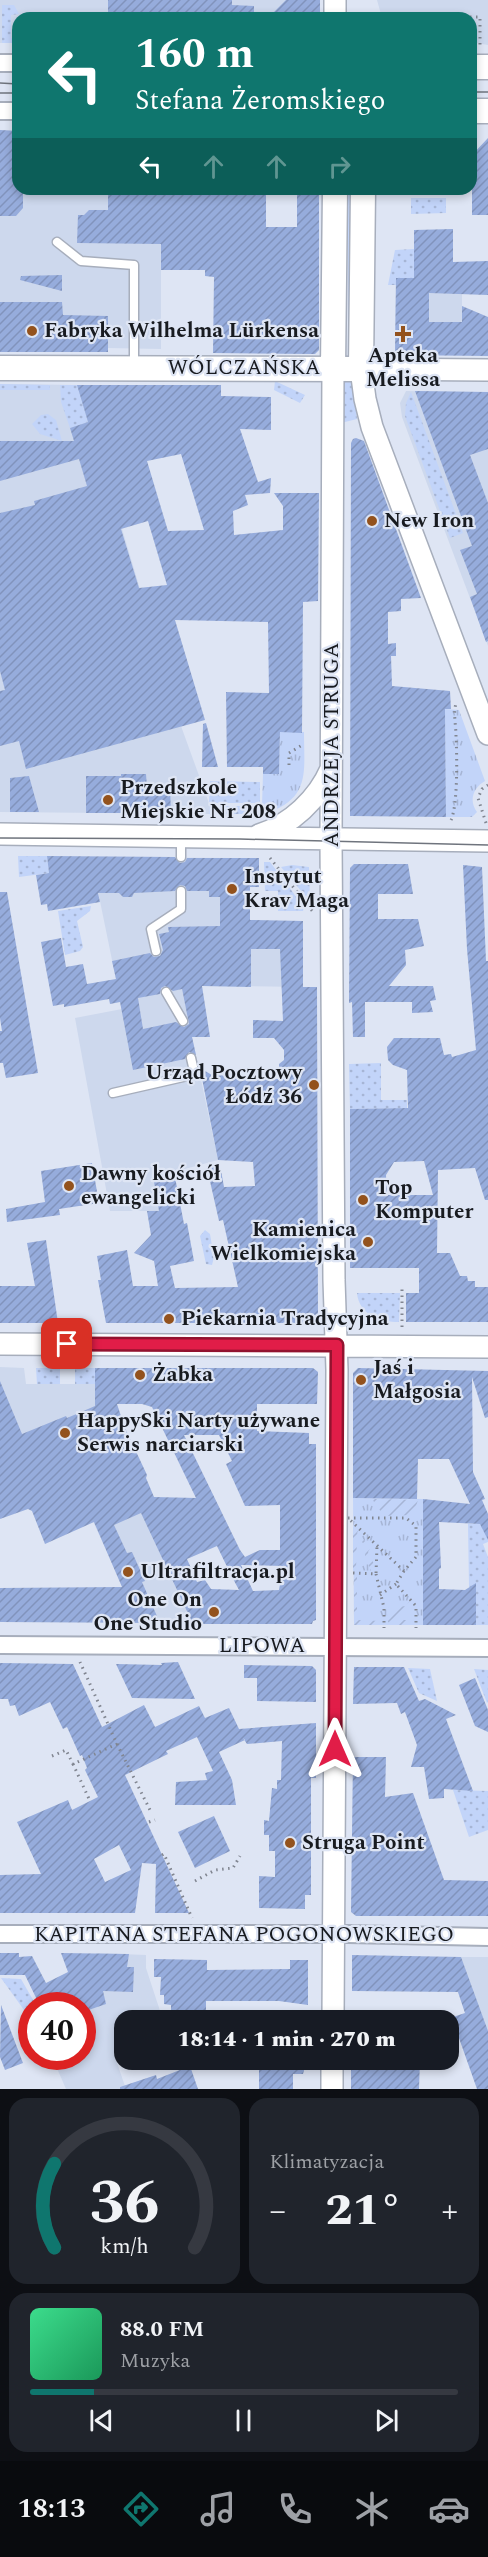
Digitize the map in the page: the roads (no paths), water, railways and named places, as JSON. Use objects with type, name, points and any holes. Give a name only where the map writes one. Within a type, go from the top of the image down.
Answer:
[{"type":"main road","name":"ANDRZEJA STRUGA","points":[[333,368],[335,195]]},
{"type":"main road","points":[[361,369],[363,195]]},
{"type":"main road","name":"WÓLCZAŃSKA","points":[[0,368],[361,369]]},
{"type":"street","name":"ANDRZEJA STRUGA","points":[[333,368],[331,838],[334,1280],[337,1345],[333,2010]]},
{"type":"street","name":"WÓLCZAŃSKA","points":[[361,369],[488,370]]},
{"type":"street","points":[[361,369],[372,427],[488,734]]},
{"type":"street","points":[[253,836],[281,824],[305,807],[320,790],[332,766]]},
{"type":"street","points":[[0,834],[331,838],[487,834]]},
{"type":"street","points":[[0,1344],[488,1347]]},
{"type":"street","name":"LIPOWA","points":[[0,1645],[488,1648]]},
{"type":"street","name":"KAPITANA STEFANA POGONOWSKIEGO","points":[[0,1934],[488,1937]]},
{"type":"street","points":[[332,2070],[332,2089]]},
{"type":"lane","points":[[57,242],[81,261],[134,265],[134,368]]},
{"type":"lane","points":[[181,835],[181,857]]},
{"type":"lane","points":[[156,951],[151,929],[181,909],[180,891]]},
{"type":"lane","points":[[166,992],[183,1021]]},
{"type":"lane","points":[[113,1093],[192,1075],[194,1071],[191,1058]]},
{"type":"tram line","points":[[0,83],[12,84]]},
{"type":"tram line","points":[[477,92],[488,92]]},
{"type":"tram line","points":[[0,93],[12,93]]},
{"type":"tram line","points":[[0,838],[240,839],[488,845]]},
{"type":"place","name":"Fabryka Wilhelma Lürkensa","points":[[32,331]]},
{"type":"place","name":"Apteka Melissa","points":[[403,334]]},
{"type":"place","name":"New Iron","points":[[372,521]]},
{"type":"place","name":"Przedszkole Miejskie Nr 208","points":[[108,800]]},
{"type":"place","name":"Instytut Krav Maga","points":[[232,889]]},
{"type":"place","name":"Urząd Pocztowy Łódź 36","points":[[314,1085]]},
{"type":"place","name":"Dawny kościół ewangelicki","points":[[69,1186]]},
{"type":"place","name":"Top Komputer","points":[[363,1200]]},
{"type":"place","name":"Kamienica Wielkomiejska","points":[[368,1242]]},
{"type":"place","name":"Piekarnia Tradycyjna","points":[[169,1319]]},
{"type":"place","name":"Żabka","points":[[140,1375]]},
{"type":"place","name":"Jaś i Małgosia","points":[[361,1380]]},
{"type":"place","name":"HappySki Narty używane Serwis narciarski","points":[[65,1433]]},
{"type":"place","name":"Ultrafiltracja.pl","points":[[128,1572]]},
{"type":"place","name":"One On One Studio","points":[[214,1612]]},
{"type":"place","name":"Struga Point","points":[[290,1843]]}]
